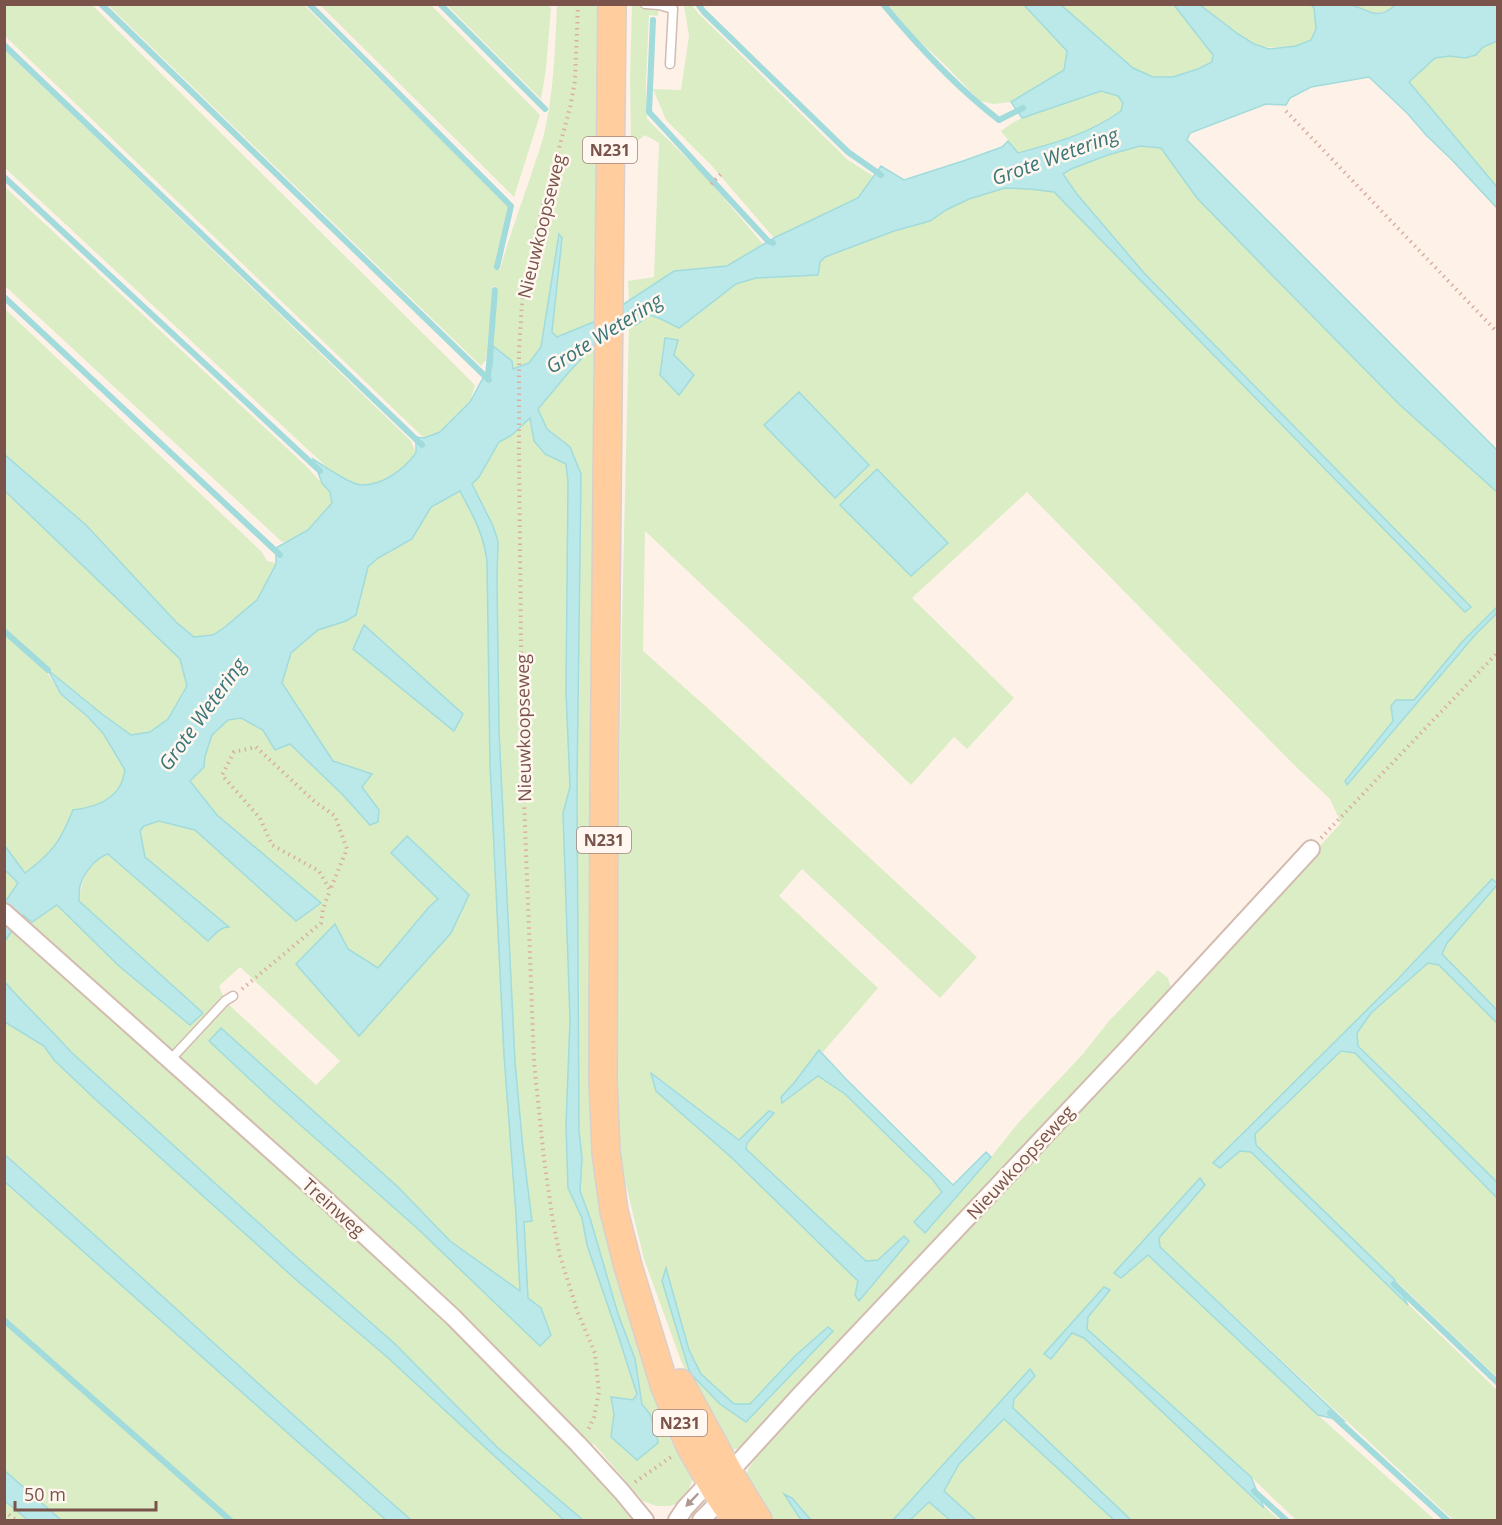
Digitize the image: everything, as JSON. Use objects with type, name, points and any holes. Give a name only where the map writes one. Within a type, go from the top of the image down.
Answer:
[{"type":"main road","name":"N231","points":[[612,4],[603,1080],[606,1152],[614,1211],[628,1266],[665,1387],[690,1446],[724,1493],[758,1521]]},
{"type":"street","name":"Nieuwkoopseweg","points":[[724,1493],[801,1394],[1123,1053],[1311,849]]},
{"type":"street","name":"Treinweg","points":[[4,912],[390,1257],[578,1444],[645,1521]]},
{"type":"street","points":[[677,1521],[685,1508],[724,1493]]},
{"type":"street","points":[[701,1521],[724,1493]]},
{"type":"lane","points":[[645,4],[674,9],[670,64]]},
{"type":"lane","points":[[171,1059],[225,1001],[234,996]]},
{"type":"path","name":"Nieuwkoopseweg","points":[[578,4],[570,108],[529,264],[522,302],[519,351],[522,745],[534,1062],[553,1222],[560,1256],[578,1313],[595,1353],[599,1392],[594,1417],[578,1444]]},
{"type":"path","points":[[1286,111],[1497,333]]},
{"type":"path","points":[[711,184],[722,174]]},
{"type":"path","points":[[1311,849],[1497,652]]},
{"type":"path","points":[[234,996],[321,923],[323,909],[346,849],[335,816],[314,801],[256,747],[234,752],[222,775],[260,818],[272,845],[319,871],[330,890]]},
{"type":"path","points":[[4,1510],[16,1521]]},
{"type":"green space","points":[[4,5],[92,5],[475,385],[470,402],[440,432],[424,438],[5,36]]},
{"type":"green space","points":[[108,5],[304,5],[508,206],[495,270],[500,270],[547,121],[557,5],[602,5],[601,319],[557,337],[552,332],[562,238],[559,234],[541,347],[529,363],[512,369],[512,361],[493,346],[498,287],[493,286],[486,360],[481,366]]},
{"type":"green space","points":[[320,5],[431,5],[540,115],[514,197]]},
{"type":"green space","points":[[447,5],[548,5],[551,8],[541,99]]},
{"type":"green space","points":[[632,5],[659,5],[658,16],[649,15],[647,119],[704,175],[763,244],[727,266],[674,271],[629,300],[628,281],[654,277],[659,143],[645,135],[631,146]]},
{"type":"green space","points":[[684,5],[692,5],[848,160],[873,176],[858,198],[774,238],[711,165],[666,120],[653,89],[681,90],[689,36]]},
{"type":"green space","points":[[888,5],[1024,5],[1067,51],[1064,70],[1011,102],[994,104],[980,101],[916,38]]},
{"type":"green space","points":[[1061,5],[1174,5],[1213,56],[1212,62],[1173,77],[1153,77],[1133,68]]},
{"type":"green space","points":[[1200,5],[1311,5],[1315,15],[1315,31],[1311,40],[1300,45],[1277,48],[1262,46],[1249,42],[1234,33]]},
{"type":"green space","points":[[1352,5],[1395,5],[1385,11],[1374,13]]},
{"type":"green space","points":[[1497,41],[1497,187],[1409,82],[1435,58],[1450,56],[1465,58],[1476,55],[1483,47]]},
{"type":"green space","points":[[4,49],[411,441],[416,453],[407,465],[378,482],[360,486],[332,472],[5,168]]},
{"type":"green space","points":[[1101,91],[1118,96],[1123,103],[1121,111],[1097,126],[1071,137],[1018,153],[1001,131],[1022,118]]},
{"type":"green space","points":[[1140,146],[1161,148],[1198,198],[1269,272],[1399,404],[1497,492],[1497,607],[1462,642],[1414,700],[1391,707],[1394,721],[1345,781],[1347,784],[1475,635],[1497,613],[1497,883],[1492,879],[1220,1168],[1240,1151],[1251,1152],[1497,1390],[1497,1520],[1453,1520],[1160,1247],[1159,1238],[1205,1185],[1200,1178],[1115,1273],[1121,1278],[1148,1255],[1318,1415],[1435,1520],[1296,1520],[1087,1329],[1088,1317],[1110,1291],[1104,1287],[1051,1358],[1072,1333],[1084,1338],[1279,1520],[1131,1520],[1013,1408],[1014,1399],[1035,1376],[1030,1370],[893,1520],[811,1520],[792,1498],[784,1495],[801,1520],[768,1520],[745,1483],[748,1469],[768,1442],[1341,823],[1330,799],[1027,492],[912,598],[1014,698],[967,749],[954,737],[911,785],[645,531],[643,651],[977,957],[940,998],[802,869],[779,896],[878,988],[823,1052],[819,1050],[780,1099],[783,1103],[818,1076],[845,1094],[942,1192],[914,1222],[924,1233],[1019,1122],[1158,970],[1168,978],[1171,988],[858,1322],[745,1447],[731,1450],[717,1441],[680,1358],[644,1259],[622,1169],[615,1088],[629,324],[636,325],[650,315],[680,328],[736,284],[756,278],[780,276],[820,262],[825,257],[841,250],[930,221],[969,199],[1005,188],[1054,192],[1470,607],[1144,273],[1076,193],[1063,173],[1091,161]],"holes":[[[652,1074],[740,1140],[774,1114],[746,1143],[746,1149],[866,1261],[878,1260],[904,1236],[855,1295],[859,1281],[732,1158],[656,1091]],[[666,1269],[689,1350],[701,1374],[734,1404],[750,1404],[795,1356],[828,1327],[833,1331],[746,1422],[690,1373]]]},
{"type":"green space","points":[[4,186],[305,465],[330,492],[332,503],[304,534],[282,542],[5,286]]},
{"type":"green space","points":[[4,308],[262,552],[267,561],[276,563],[257,600],[213,635],[194,637],[176,622],[86,525],[5,455]]},
{"type":"green space","points":[[601,347],[590,1116],[599,1203],[617,1273],[694,1475],[687,1494],[681,1502],[670,1506],[656,1506],[643,1501],[593,1443],[585,1464],[632,1520],[583,1520],[498,1448],[394,1343],[71,1052],[5,982],[4,941],[23,915],[32,922],[57,905],[119,966],[190,1025],[202,1014],[79,901],[87,873],[95,862],[108,854],[208,940],[219,930],[228,927],[145,857],[140,831],[144,826],[159,821],[195,830],[295,921],[321,903],[216,815],[190,782],[204,767],[211,735],[228,720],[241,718],[263,730],[275,750],[290,744],[343,795],[370,825],[379,810],[362,787],[372,774],[333,761],[282,683],[290,653],[318,630],[346,621],[356,615],[368,567],[378,558],[412,539],[431,507],[460,490],[480,533],[487,561],[490,765],[504,1055],[520,1292],[450,1241],[398,1187],[221,1029],[209,1041],[417,1228],[540,1346],[528,1298],[524,1221],[532,1221],[515,1062],[499,731],[498,541],[472,484],[479,477],[499,442],[512,435],[531,417],[534,441],[566,464],[568,482],[566,692],[570,787],[563,813],[570,1020],[566,1125],[568,1188],[582,1218],[587,1245],[637,1394],[633,1400],[611,1398],[614,1414],[611,1437],[637,1460],[657,1443],[657,1435],[650,1414],[642,1404],[635,1359],[618,1314],[580,1191],[582,1158],[579,1131],[577,785],[581,474],[570,447],[547,429],[538,409],[585,355]],"holes":[[[364,626],[463,714],[454,730],[353,649]],[[391,854],[469,895],[359,1036],[335,925],[348,949],[378,968],[438,898]],[[240,967],[340,1061],[316,1085],[225,1001],[219,986]]]},
{"type":"green space","points":[[5,491],[180,659],[187,686],[168,719],[150,732],[131,735],[56,676],[5,629]]},
{"type":"green space","points":[[5,634],[47,672],[61,694],[103,733],[125,770],[121,784],[106,800],[93,806],[73,810],[55,846],[25,873],[5,846]]},
{"type":"green space","points":[[5,870],[18,883],[5,902]]},
{"type":"green space","points":[[1497,885],[1497,1010],[1442,954],[1447,943]]},
{"type":"green space","points":[[1428,963],[1439,965],[1497,1023],[1497,1182],[1358,1045],[1357,1033],[1371,1013]]},
{"type":"green space","points":[[5,1022],[44,1046],[54,1060],[301,1284],[386,1356],[564,1520],[411,1520],[360,1475],[5,1154]]},
{"type":"green space","points":[[1341,1051],[1355,1053],[1497,1198],[1497,1377],[1256,1145],[1255,1134]]},
{"type":"green space","points":[[5,1182],[386,1520],[61,1520],[5,1471]]},
{"type":"green space","points":[[1004,1419],[1114,1520],[976,1520],[944,1491],[959,1464]]},
{"type":"green space","points":[[5,1501],[28,1520],[5,1520]]},
{"type":"green space","points":[[929,1502],[950,1520],[910,1520]]},
{"type":"water","name":"Grote Wetering","points":[[1347,4],[1378,14],[1395,5],[1497,5],[1497,41],[1483,47],[1476,55],[1465,58],[1450,56],[1435,58],[1409,82],[1497,187],[1497,208],[1407,113],[1369,77],[1311,87],[1290,98],[1286,105],[1266,104],[1190,133],[1187,140],[1497,450],[1497,492],[1399,404],[1269,272],[1197,198],[1161,148],[1140,146],[1108,155],[1063,174],[1076,193],[1144,273],[1471,607],[1465,612],[1054,192],[1005,188],[969,199],[930,221],[894,231],[825,257],[820,262],[818,275],[756,278],[736,284],[679,328],[650,315],[636,325],[629,324],[601,347],[585,355],[538,409],[547,429],[570,447],[581,474],[577,785],[579,1131],[582,1158],[580,1191],[618,1314],[635,1359],[642,1404],[650,1414],[657,1435],[658,1443],[637,1460],[611,1437],[614,1414],[611,1397],[633,1400],[637,1394],[587,1245],[582,1218],[568,1188],[566,1125],[570,1020],[563,813],[570,787],[566,692],[568,482],[566,464],[545,454],[534,441],[530,418],[512,435],[499,442],[479,477],[472,484],[498,541],[499,731],[515,1062],[532,1221],[524,1222],[528,1298],[541,1308],[551,1335],[540,1346],[417,1228],[209,1041],[221,1028],[398,1187],[450,1241],[520,1291],[504,1055],[490,765],[487,561],[480,533],[460,491],[431,507],[412,539],[378,558],[368,567],[356,615],[346,621],[318,630],[291,653],[282,683],[333,761],[372,774],[362,787],[379,810],[378,822],[370,825],[343,795],[290,744],[275,750],[263,730],[241,718],[228,720],[212,735],[204,767],[190,781],[217,815],[321,903],[296,921],[195,830],[159,821],[144,826],[140,831],[145,857],[229,927],[220,930],[208,941],[108,854],[94,862],[84,876],[80,886],[79,901],[203,1013],[190,1025],[119,966],[57,905],[32,922],[23,915],[5,941],[5,902],[18,883],[5,870],[5,846],[25,873],[55,846],[73,810],[93,806],[106,800],[121,784],[125,770],[103,733],[61,694],[48,670],[131,735],[150,732],[168,719],[187,686],[180,659],[5,491],[5,455],[86,525],[176,622],[194,637],[213,635],[257,600],[276,564],[276,548],[308,530],[332,503],[330,492],[322,483],[313,459],[337,475],[357,484],[370,484],[386,479],[406,465],[416,453],[416,437],[424,438],[440,432],[470,402],[492,366],[493,346],[512,361],[513,369],[529,363],[541,347],[559,234],[562,238],[552,332],[557,337],[601,319],[674,271],[727,266],[774,238],[858,198],[881,166],[904,180],[1002,147],[1008,141],[1018,153],[1058,141],[1097,126],[1121,111],[1123,103],[1118,96],[1101,91],[1022,118],[1011,102],[1064,70],[1067,51],[1024,5],[1061,5],[1133,68],[1153,77],[1173,77],[1212,62],[1213,55],[1174,5],[1200,5],[1238,34],[1254,44],[1269,49],[1296,46],[1311,40],[1316,29],[1314,8],[1311,5]]},
{"type":"water","points":[[665,338],[678,340],[674,355],[694,375],[679,395],[660,375]]},
{"type":"water","points":[[799,392],[869,465],[835,498],[764,425]]},
{"type":"water","points":[[877,469],[948,543],[911,576],[840,505]]},
{"type":"water","points":[[1497,607],[1497,613],[1475,635],[1347,785],[1345,781],[1393,721],[1391,706],[1396,700],[1414,700],[1462,642]]},
{"type":"water","points":[[364,625],[463,714],[454,731],[353,649]]},
{"type":"water","points":[[407,836],[469,895],[451,933],[359,1036],[296,964],[335,924],[348,949],[378,968],[438,899],[391,853]]},
{"type":"water","points":[[1492,879],[1497,885],[1447,943],[1442,954],[1497,1010],[1497,1023],[1439,965],[1428,963],[1371,1013],[1357,1033],[1358,1046],[1497,1182],[1497,1198],[1355,1053],[1341,1051],[1255,1134],[1256,1145],[1394,1279],[1408,1305],[1251,1152],[1240,1151],[1220,1168],[1213,1163],[1398,979]]},
{"type":"water","points":[[5,982],[71,1052],[394,1343],[498,1448],[583,1520],[564,1520],[386,1356],[301,1284],[95,1099],[54,1060],[44,1046],[5,1022]]},
{"type":"water","points":[[819,1050],[953,1185],[986,1152],[991,1157],[925,1233],[914,1222],[942,1192],[933,1180],[845,1094],[818,1076],[782,1103],[781,1097]]},
{"type":"water","points":[[651,1073],[739,1140],[769,1111],[774,1113],[747,1143],[746,1149],[866,1261],[878,1260],[904,1236],[909,1241],[859,1301],[855,1295],[858,1281],[732,1158],[656,1091]]},
{"type":"water","points":[[4,1154],[411,1520],[386,1520],[5,1182]]},
{"type":"water","points":[[1200,1178],[1205,1185],[1159,1238],[1160,1247],[1344,1421],[1318,1415],[1148,1255],[1121,1278],[1114,1273]]},
{"type":"water","points":[[666,1268],[689,1350],[701,1374],[734,1404],[750,1404],[795,1356],[828,1327],[833,1331],[746,1422],[720,1404],[690,1373],[662,1281]]},
{"type":"water","points":[[1104,1287],[1110,1290],[1088,1317],[1087,1329],[1251,1477],[1264,1508],[1084,1338],[1072,1333],[1051,1359],[1044,1354]]},
{"type":"water","points":[[1030,1369],[1035,1376],[1014,1399],[1013,1408],[1131,1520],[1114,1520],[1004,1419],[959,1464],[944,1491],[976,1520],[950,1520],[929,1502],[910,1520],[893,1520]]},
{"type":"water","points":[[4,1471],[61,1520],[28,1520],[5,1501]]},
{"type":"water","points":[[784,1494],[792,1498],[811,1520],[801,1520]]},
{"type":"waterway","points":[[101,4],[489,380]]},
{"type":"waterway","points":[[309,4],[511,206],[497,267]]},
{"type":"waterway","points":[[440,4],[545,109]]},
{"type":"waterway","points":[[698,4],[848,152],[881,175]]},
{"type":"waterway","points":[[883,4],[938,65],[999,120],[1023,108]]},
{"type":"waterway","points":[[653,20],[649,112],[768,241],[773,243]]},
{"type":"waterway","points":[[4,45],[422,445]]},
{"type":"waterway","points":[[4,177],[320,471]]},
{"type":"waterway","points":[[488,377],[495,290]]},
{"type":"waterway","points":[[4,297],[280,555]]},
{"type":"waterway","points":[[4,631],[48,670]]},
{"type":"waterway","points":[[1394,1284],[1498,1383]]},
{"type":"waterway","points":[[4,1320],[230,1520]]},
{"type":"waterway","points":[[1330,1413],[1447,1520]]},
{"type":"waterway","points":[[1254,1491],[1286,1520]]}]
